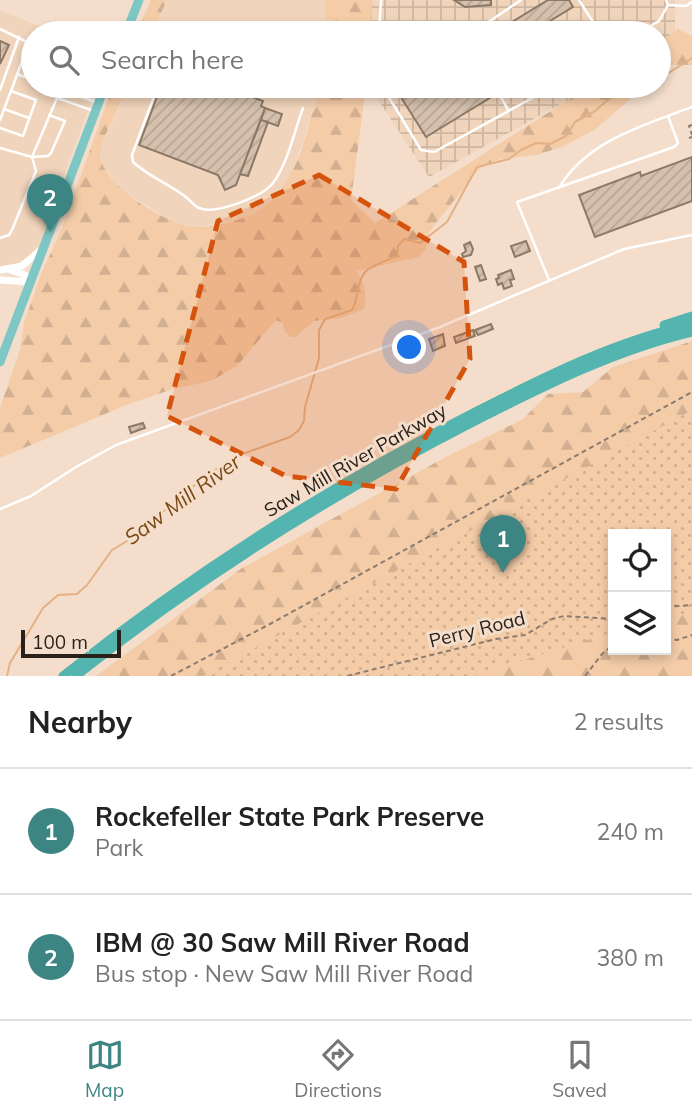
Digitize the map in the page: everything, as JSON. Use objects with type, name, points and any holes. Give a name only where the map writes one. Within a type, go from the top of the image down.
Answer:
[{"type":"highway","points":[[613,348],[655,328],[692,316]]},
{"type":"highway","name":"Saw Mill River Parkway","points":[[63,676],[189,582],[342,484],[502,398],[613,348],[692,324]]},
{"type":"highway","name":"Saw Mill River Parkway","points":[[76,676],[229,565],[331,500],[404,459],[510,403],[586,368],[642,346],[692,332]]},
{"type":"main road","points":[[131,21],[139,0]]},
{"type":"main road","points":[[0,362],[100,98]]},
{"type":"street","points":[[4,269],[22,266],[44,248]]},
{"type":"street","points":[[4,269],[25,275],[31,282]]},
{"type":"street","points":[[0,280],[31,282]]},
{"type":"lane","points":[[380,21],[381,0]]},
{"type":"lane","points":[[490,21],[521,0]]},
{"type":"lane","points":[[579,0],[592,21]]},
{"type":"lane","points":[[666,0],[668,5]]},
{"type":"lane","points":[[668,5],[685,6],[692,2]]},
{"type":"lane","points":[[659,21],[668,5]]},
{"type":"lane","points":[[0,29],[19,37],[0,90]]},
{"type":"lane","points":[[0,120],[21,64]]},
{"type":"lane","points":[[17,74],[21,76]]},
{"type":"lane","points":[[11,91],[21,95]]},
{"type":"lane","points":[[0,128],[23,136],[36,100],[30,98]]},
{"type":"lane","points":[[78,98],[97,107]]},
{"type":"lane","points":[[154,98],[132,155],[133,162],[142,171],[187,198],[197,208],[209,210],[253,198],[269,187],[278,174],[303,108]]},
{"type":"lane","points":[[389,98],[421,150],[428,153],[531,98]]},
{"type":"lane","points":[[502,98],[508,110]]},
{"type":"lane","points":[[0,238],[9,235],[12,230],[36,171],[32,156],[56,99],[97,107]]},
{"type":"lane","points":[[559,188],[577,164],[611,140],[692,107]]},
{"type":"lane","points":[[4,109],[29,118]]},
{"type":"lane","points":[[0,148],[32,156],[48,156],[65,121],[49,115]]},
{"type":"lane","points":[[549,280],[517,202],[674,147],[677,138],[668,116]]},
{"type":"lane","points":[[0,509],[31,496],[116,445],[440,327],[624,249],[692,235]]},
{"type":"path","points":[[691,137],[688,130],[692,125]]},
{"type":"path","points":[[170,676],[270,624],[692,392]]},
{"type":"path","points":[[671,607],[692,605]]},
{"type":"path","name":"Perry Road","points":[[347,676],[496,639],[525,635],[552,620],[564,617],[608,619]]},
{"type":"path","points":[[671,639],[677,640],[692,635]]},
{"type":"path","points":[[585,676],[608,649]]},
{"type":"highlighted area","points":[[319,175],[464,262],[470,359],[396,489],[286,476],[167,416],[218,221]]},
{"type":"shaded area","points":[[167,0],[326,0],[326,21],[157,21]]},
{"type":"shaded area","points":[[365,0],[675,0],[675,41],[671,43],[671,21],[364,21]]},
{"type":"shaded area","points":[[0,10],[27,21],[21,21],[21,98],[93,98],[67,167],[44,248],[0,274]]},
{"type":"shaded area","points":[[123,98],[316,98],[288,182],[265,205],[241,219],[197,227],[175,223],[123,191],[102,166],[99,151]]},
{"type":"shaded area","points":[[377,98],[571,98],[429,177]]},
{"type":"green space","points":[[151,0],[167,0],[157,21],[141,21]]},
{"type":"green space","points":[[326,0],[372,0],[371,21],[326,21]]},
{"type":"green space","points":[[678,29],[692,36],[692,65],[671,65],[671,34]]},
{"type":"green space","points":[[109,98],[123,98],[103,141],[100,155],[112,179],[155,213],[199,227],[242,218],[258,211],[277,195],[295,167],[316,98],[364,98],[351,200],[375,223],[571,98],[632,98],[594,130],[564,146],[537,155],[499,159],[480,168],[429,232],[426,249],[419,257],[357,271],[365,290],[364,309],[342,318],[314,321],[295,337],[285,332],[283,323],[276,320],[237,366],[211,381],[173,389],[129,404],[0,458],[0,408],[20,350],[24,323],[41,274],[60,233]]},
{"type":"green space","points":[[692,341],[692,676],[96,676],[242,568],[446,457],[523,419],[548,394],[583,392],[613,367]]},
{"type":"green space","points":[[692,410],[692,613],[671,618],[671,529],[608,529],[608,634],[473,676],[203,676]]},
{"type":"building","points":[[454,0],[491,0],[491,5],[465,7]]},
{"type":"building","points":[[548,0],[569,0],[573,7],[550,21],[514,21]]},
{"type":"building","points":[[0,41],[9,45],[0,64]]},
{"type":"building","points":[[157,98],[255,98],[263,101],[261,106],[265,108],[236,185],[225,190],[218,175],[139,145]]},
{"type":"building","points":[[402,98],[490,98],[426,137]]},
{"type":"building","points":[[265,108],[282,114],[278,126],[261,120]]},
{"type":"building","points":[[261,120],[268,122],[248,176],[240,174]]},
{"type":"building","points":[[692,157],[692,201],[595,237],[579,195],[640,172],[641,176]]},
{"type":"building","points":[[526,241],[530,251],[515,257],[511,246]]},
{"type":"building","points":[[470,242],[473,249],[471,255],[463,257],[462,254],[466,251],[464,245]]},
{"type":"building","points":[[481,265],[486,279],[480,281],[475,267]]},
{"type":"building","points":[[511,270],[514,279],[510,280],[512,286],[504,289],[502,283],[498,285],[496,279],[499,278],[498,275]]},
{"type":"building","points":[[491,324],[493,329],[478,335],[475,330]]},
{"type":"building","points":[[473,330],[475,336],[456,343],[454,337]]},
{"type":"building","points":[[443,334],[445,346],[433,351],[429,339]]},
{"type":"building","points":[[143,423],[145,428],[131,433],[129,427]]},
{"type":"waterway","name":"Saw Mill River","points":[[671,71],[692,58]]},
{"type":"waterway","name":"Saw Mill River","points":[[7,676],[10,663],[43,608],[58,595],[77,594],[87,585],[112,550],[132,538],[202,479],[234,457],[290,437],[299,430],[304,421],[305,407],[319,358],[319,330],[325,319],[352,310],[359,285],[368,269],[397,255],[398,246],[404,239],[420,243],[447,222],[477,167],[509,159],[536,143],[550,144],[566,136],[575,122],[595,111],[610,98]]},
{"type":"place","name":"IBM @ 30 Saw Mill River Road","points":[[50,232]]},
{"type":"place","name":"Rockefeller State Park Preserve","points":[[503,573]]}]
